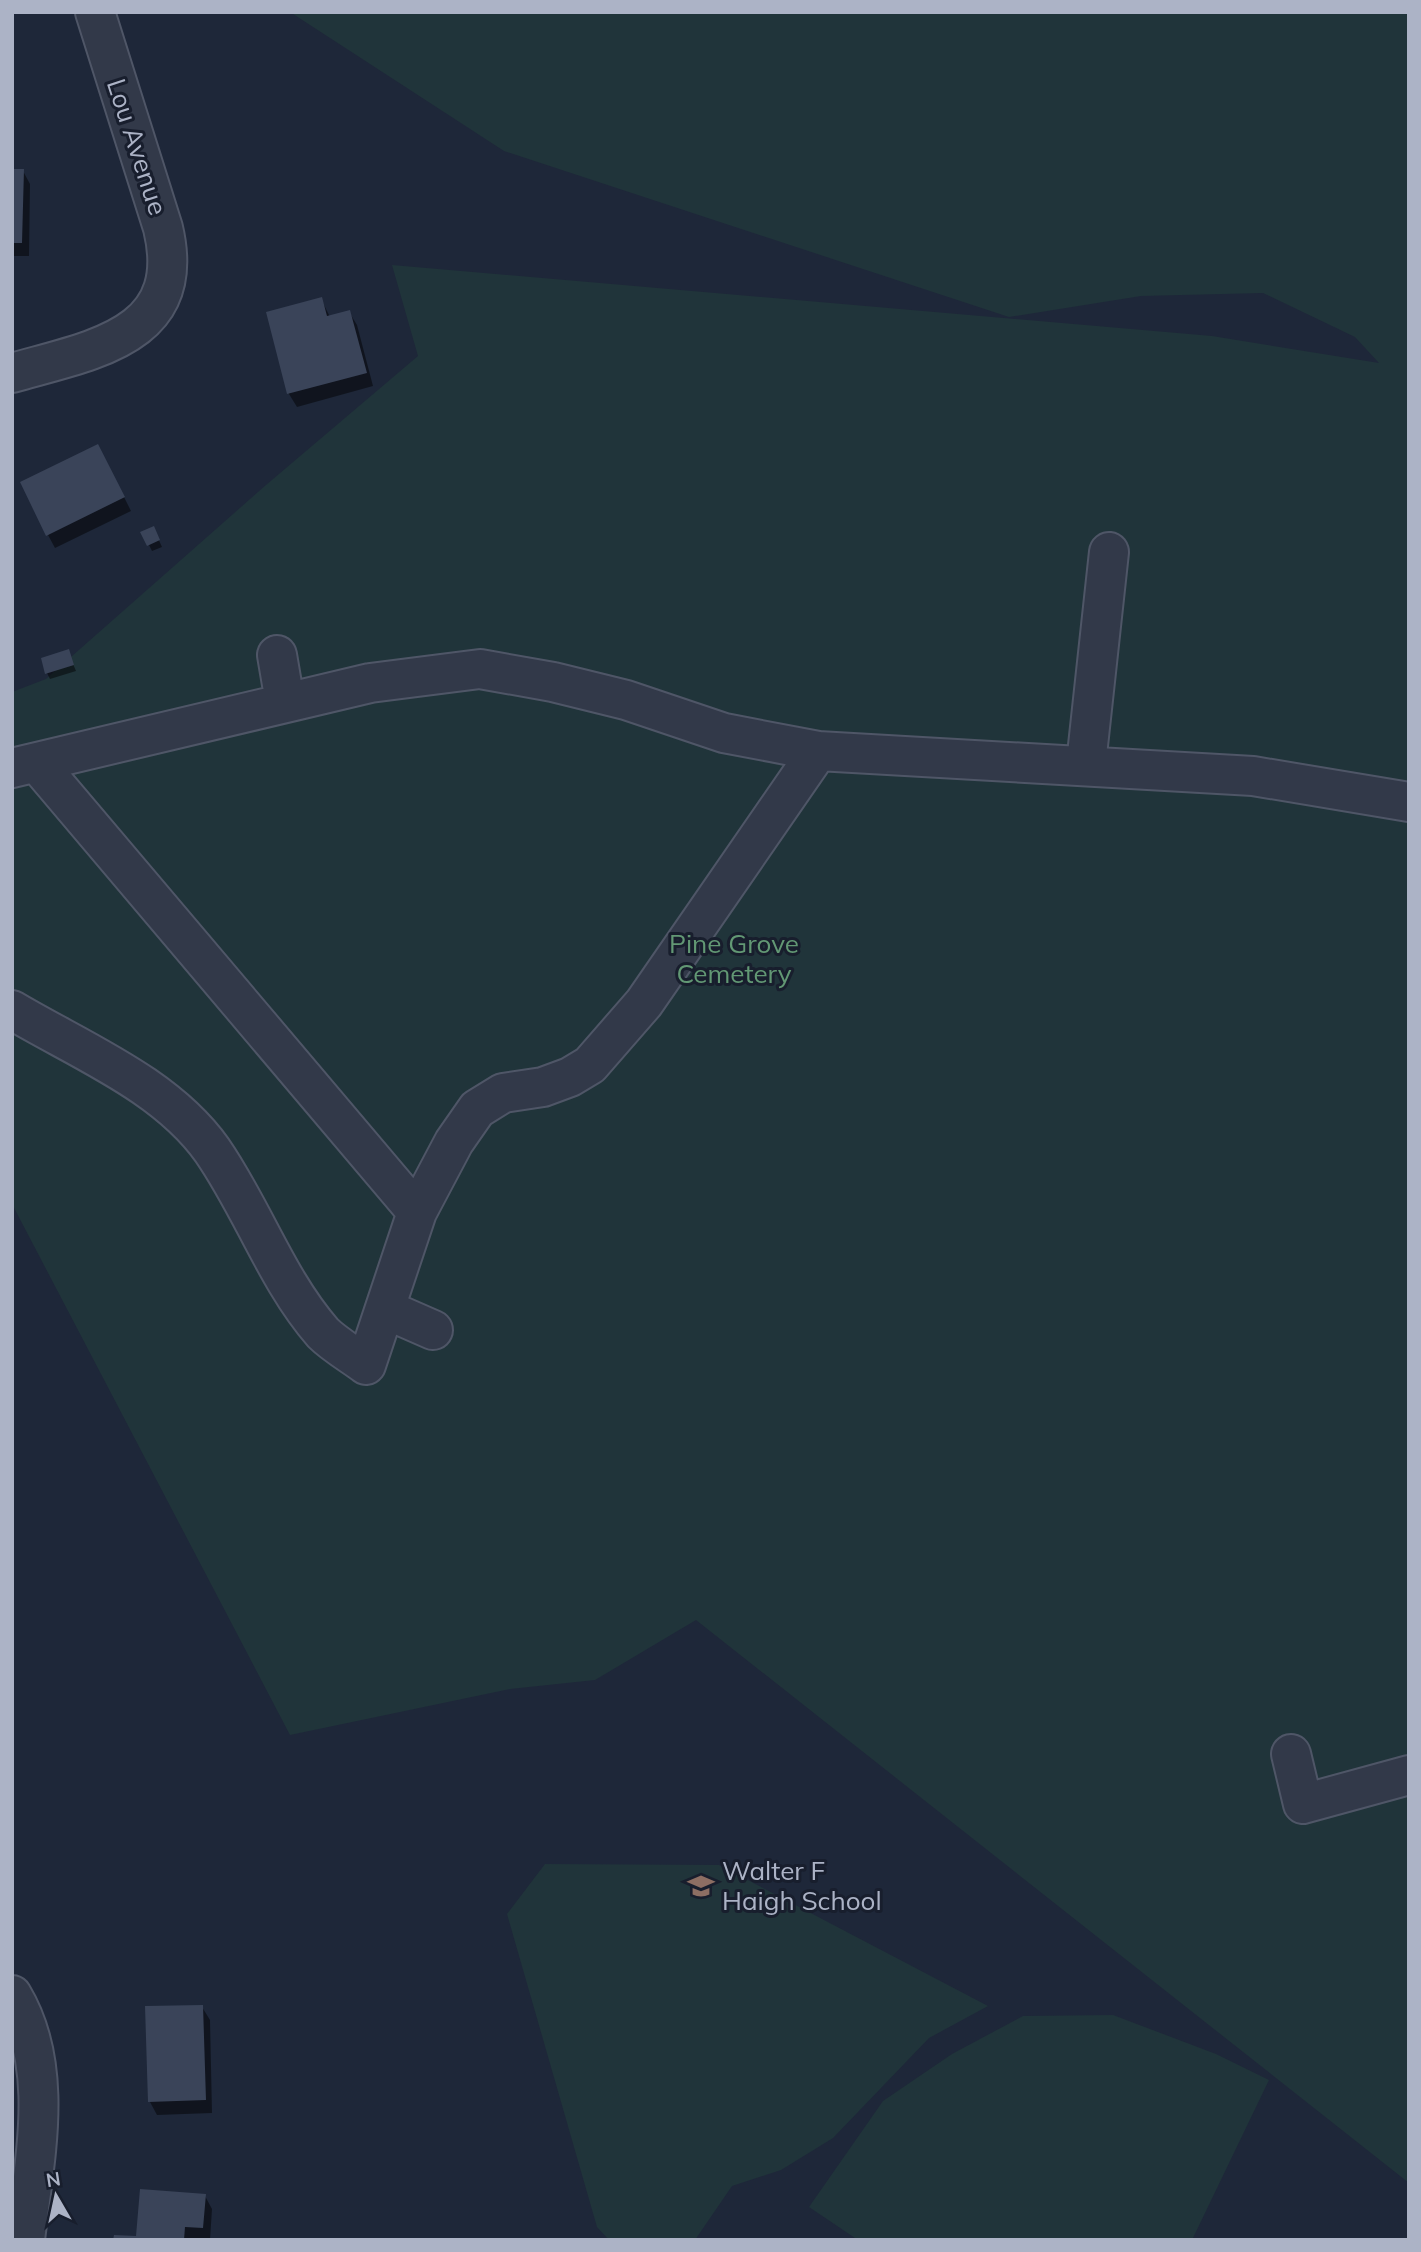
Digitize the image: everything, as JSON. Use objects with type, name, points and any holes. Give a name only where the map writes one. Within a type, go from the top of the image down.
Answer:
[{"type":"street","name":"Lou Avenue","points":[[12,373],[101,348],[123,337],[143,323],[156,306],[166,284],[167,247],[163,228],[95,12]]},
{"type":"street","points":[[1086,764],[1109,552]]},
{"type":"street","points":[[277,655],[285,702]]},
{"type":"street","points":[[417,1212],[25,765],[370,684],[480,669],[553,682],[625,700],[723,733],[818,751],[1086,764],[1253,776],[1409,802]]},
{"type":"street","points":[[12,1010],[106,1063],[177,1114],[211,1149],[289,1287],[325,1335],[366,1365],[417,1212],[454,1142],[477,1109],[503,1093],[543,1087],[570,1077],[590,1065],[635,1014],[818,751]]},
{"type":"street","points":[[385,1310],[433,1331]]},
{"type":"street","points":[[1291,1754],[1303,1804],[1409,1775]]},
{"type":"street","points":[[12,1995],[30,2034],[39,2089],[25,2240]]},
{"type":"green space","name":"Pine Grove Cemetery","points":[[290,12],[1409,12],[1409,2183],[696,1620],[595,1680],[510,1689],[290,1735],[12,1204],[12,692],[46,679],[266,485],[418,356],[392,265],[1212,336],[1379,363],[1355,337],[1263,293],[1141,296],[1009,317],[504,151]]},
{"type":"green space","points":[[545,1864],[719,1865],[988,2006],[929,2038],[833,2138],[781,2170],[732,2186],[695,2240],[609,2240],[597,2227],[507,1914]]},
{"type":"green space","points":[[1113,2015],[1216,2054],[1269,2080],[1192,2240],[858,2240],[809,2207],[883,2101],[952,2054],[1023,2016]]},
{"type":"building","points":[[12,169],[24,169],[22,243],[12,243]]},
{"type":"building","points":[[322,297],[327,316],[350,310],[367,373],[287,394],[266,312]]},
{"type":"building","points":[[98,444],[125,497],[46,536],[20,482]]},
{"type":"building","points":[[154,526],[160,540],[147,546],[140,532]]},
{"type":"building","points":[[69,649],[74,665],[45,674],[41,658]]},
{"type":"building","points":[[203,2005],[206,2100],[148,2102],[145,2006]]},
{"type":"building","points":[[140,2189],[206,2194],[203,2228],[185,2227],[184,2240],[113,2240],[114,2235],[136,2236]]},
{"type":"place","name":"Walter F Haigh School","points":[[701,1886]]}]
